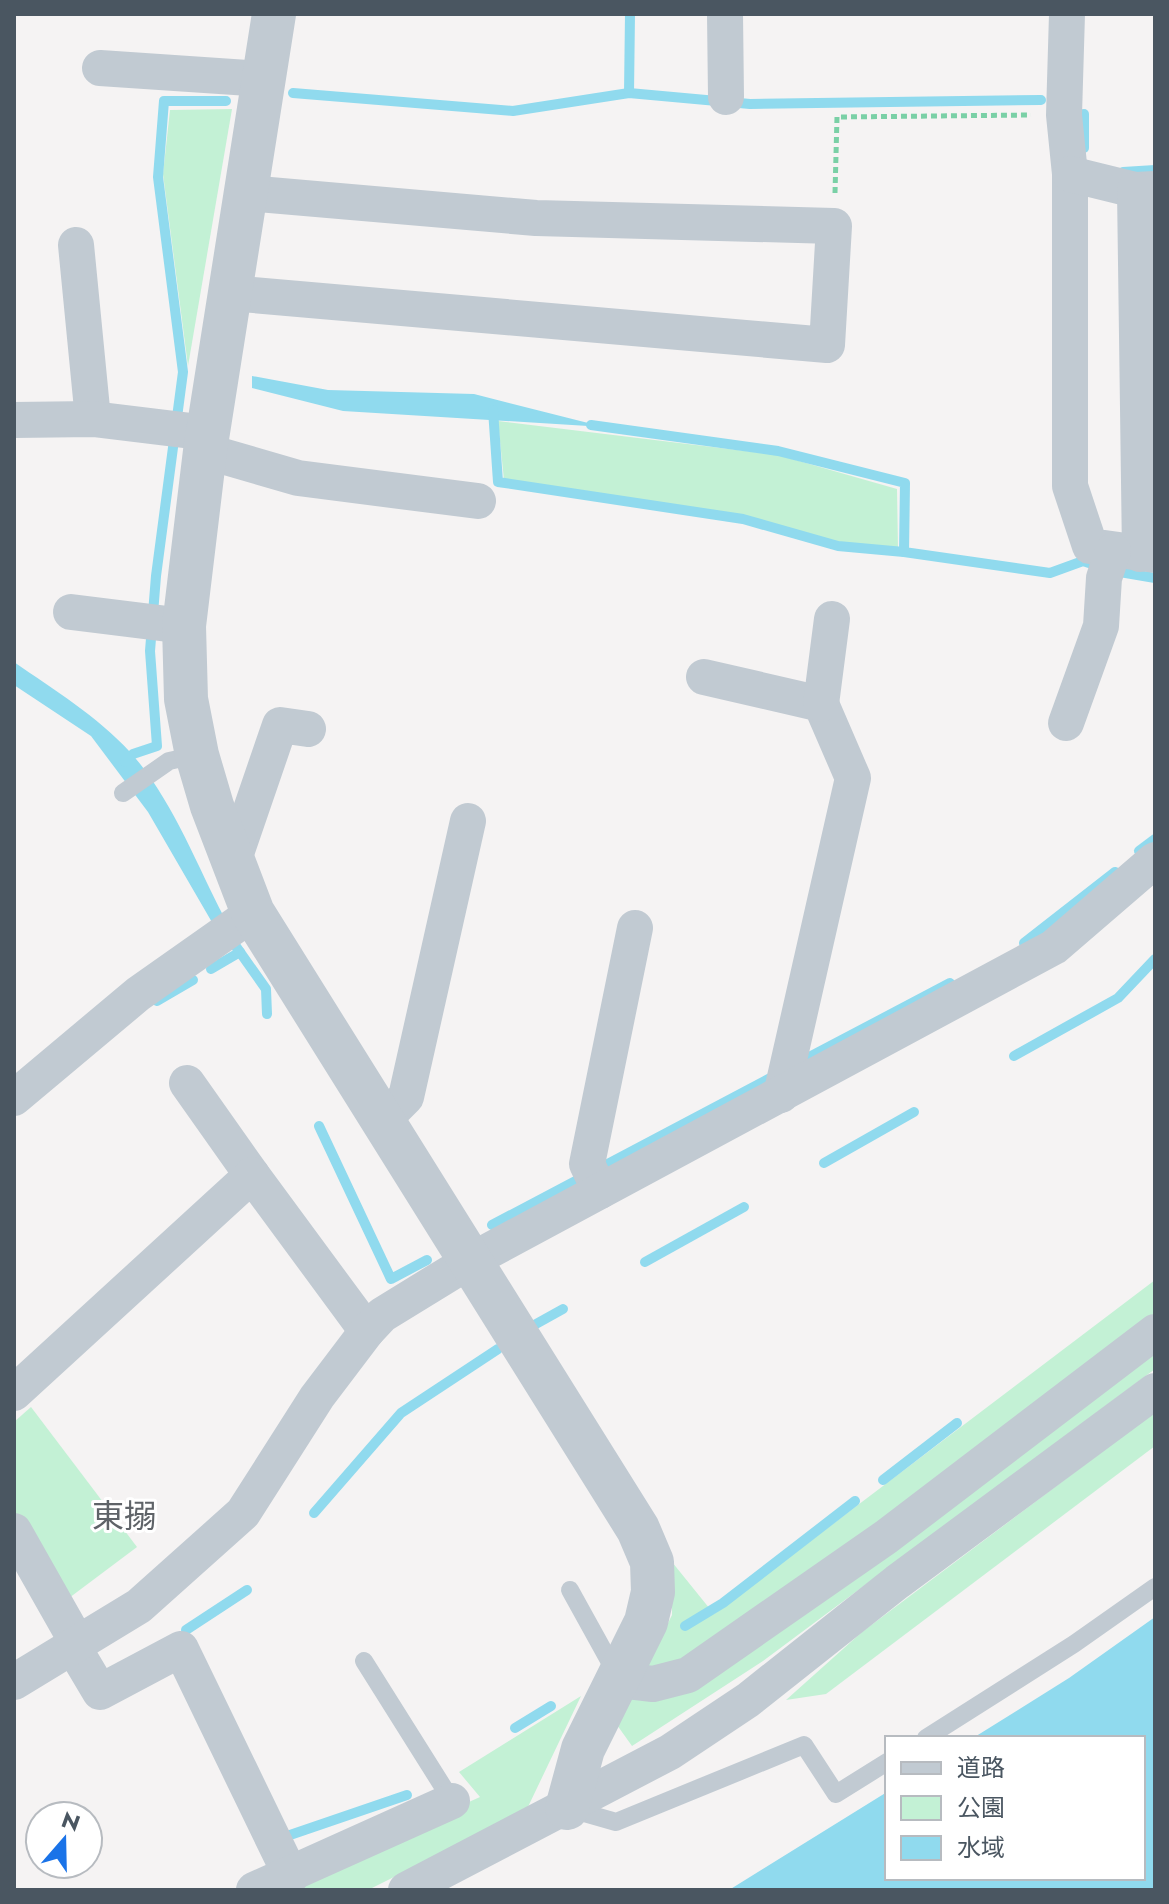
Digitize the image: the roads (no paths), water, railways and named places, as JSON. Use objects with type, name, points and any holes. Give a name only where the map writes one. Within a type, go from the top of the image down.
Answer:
[{"type":"street","points":[[274,14],[230,293],[191,435],[160,623],[186,699],[197,755],[233,862],[233,926],[382,1121],[638,1529],[652,1562],[653,1592],[646,1622],[583,1749],[567,1808]]},
{"type":"street","points":[[725,14],[726,97]]},
{"type":"street","points":[[1067,14],[1064,115],[1070,174],[1070,486],[1090,546],[1128,559]]},
{"type":"street","points":[[100,68],[263,79]]},
{"type":"street","points":[[1066,723],[1128,559],[1145,190],[1070,174]]},
{"type":"street","points":[[230,293],[827,345],[834,226],[536,218],[246,193]]},
{"type":"street","points":[[76,245],[93,419]]},
{"type":"street","points":[[14,420],[93,419],[191,435],[298,478],[478,501]]},
{"type":"street","points":[[71,612],[160,623]]},
{"type":"street","points":[[783,1078],[853,778],[821,704],[832,619]]},
{"type":"street","points":[[704,677],[821,704]]},
{"type":"street","points":[[233,862],[280,725],[308,729]]},
{"type":"street","points":[[382,1121],[406,1097],[468,821]]},
{"type":"street","points":[[14,1682],[139,1606],[243,1513],[317,1397],[382,1315],[470,1261],[594,1178],[783,1078],[1054,947],[1155,860]]},
{"type":"street","points":[[14,1098],[138,994],[233,926]]},
{"type":"street","points":[[594,1178],[635,928]]},
{"type":"street","points":[[187,1083],[367,1331]]},
{"type":"street","points":[[14,1393],[252,1175]]},
{"type":"street","points":[[619,1680],[653,1684],[688,1675],[886,1537],[1155,1332]]},
{"type":"street","points":[[406,1890],[670,1752],[748,1700],[897,1582],[1155,1391]]},
{"type":"street","points":[[14,1531],[78,1644],[78,1655],[100,1692],[181,1649],[291,1876]]},
{"type":"street","points":[[254,1890],[291,1876],[452,1801]]},
{"type":"lane","points":[[123,793],[169,761],[197,755]]},
{"type":"lane","points":[[929,1736],[1074,1644],[1155,1587]]},
{"type":"lane","points":[[570,1590],[619,1680]]},
{"type":"lane","points":[[364,1661],[452,1801]]},
{"type":"lane","points":[[567,1808],[616,1822],[804,1745],[836,1794],[885,1763]]},
{"type":"water","points":[[252,376],[328,390],[474,394],[604,427],[343,411],[252,388]]},
{"type":"water","points":[[14,662],[104,727],[145,770],[182,831],[224,917],[213,924],[148,812],[91,736],[14,685]]},
{"type":"water","points":[[1155,1617],[1155,1890],[729,1890],[885,1793],[885,1880],[1145,1880],[1145,1736],[976,1736],[1069,1678]]},
{"type":"waterway","points":[[629,93],[630,14]]},
{"type":"waterway","points":[[293,93],[513,111],[629,93],[750,104],[1041,100]]},
{"type":"waterway","points":[[125,762],[133,754],[157,746],[150,651],[156,576],[183,372],[158,177],[164,101],[226,101]]},
{"type":"waterway","points":[[1084,114],[1084,148]]},
{"type":"waterway","points":[[1123,172],[1155,170]]},
{"type":"waterway","points":[[493,410],[498,482],[743,519],[838,546],[904,552]]},
{"type":"waterway","points":[[591,425],[778,451],[905,483],[904,552],[1050,573],[1083,561],[1095,565]]},
{"type":"waterway","points":[[1114,571],[1155,578]]},
{"type":"waterway","points":[[1139,851],[1155,839]]},
{"type":"waterway","points":[[1024,943],[1115,872]]},
{"type":"waterway","points":[[230,938],[266,989],[267,1014]]},
{"type":"waterway","points":[[211,969],[240,952]]},
{"type":"waterway","points":[[1014,1056],[1118,998],[1155,959]]},
{"type":"waterway","points":[[157,1001],[193,980]]},
{"type":"waterway","points":[[798,1063],[950,983]]},
{"type":"waterway","points":[[492,1225],[776,1075]]},
{"type":"waterway","points":[[824,1163],[914,1112]]},
{"type":"waterway","points":[[319,1126],[391,1279],[427,1260]]},
{"type":"waterway","points":[[645,1262],[744,1207]]},
{"type":"waterway","points":[[536,1324],[563,1309]]},
{"type":"waterway","points":[[314,1513],[401,1413],[498,1349]]},
{"type":"waterway","points":[[883,1480],[957,1423]]},
{"type":"waterway","points":[[685,1626],[723,1603],[855,1501]]},
{"type":"waterway","points":[[186,1630],[247,1590]]},
{"type":"waterway","points":[[515,1728],[551,1706]]},
{"type":"waterway","points":[[290,1835],[407,1795]]},
{"type":"district","name":"東搦","points":[[124,1516]]}]
